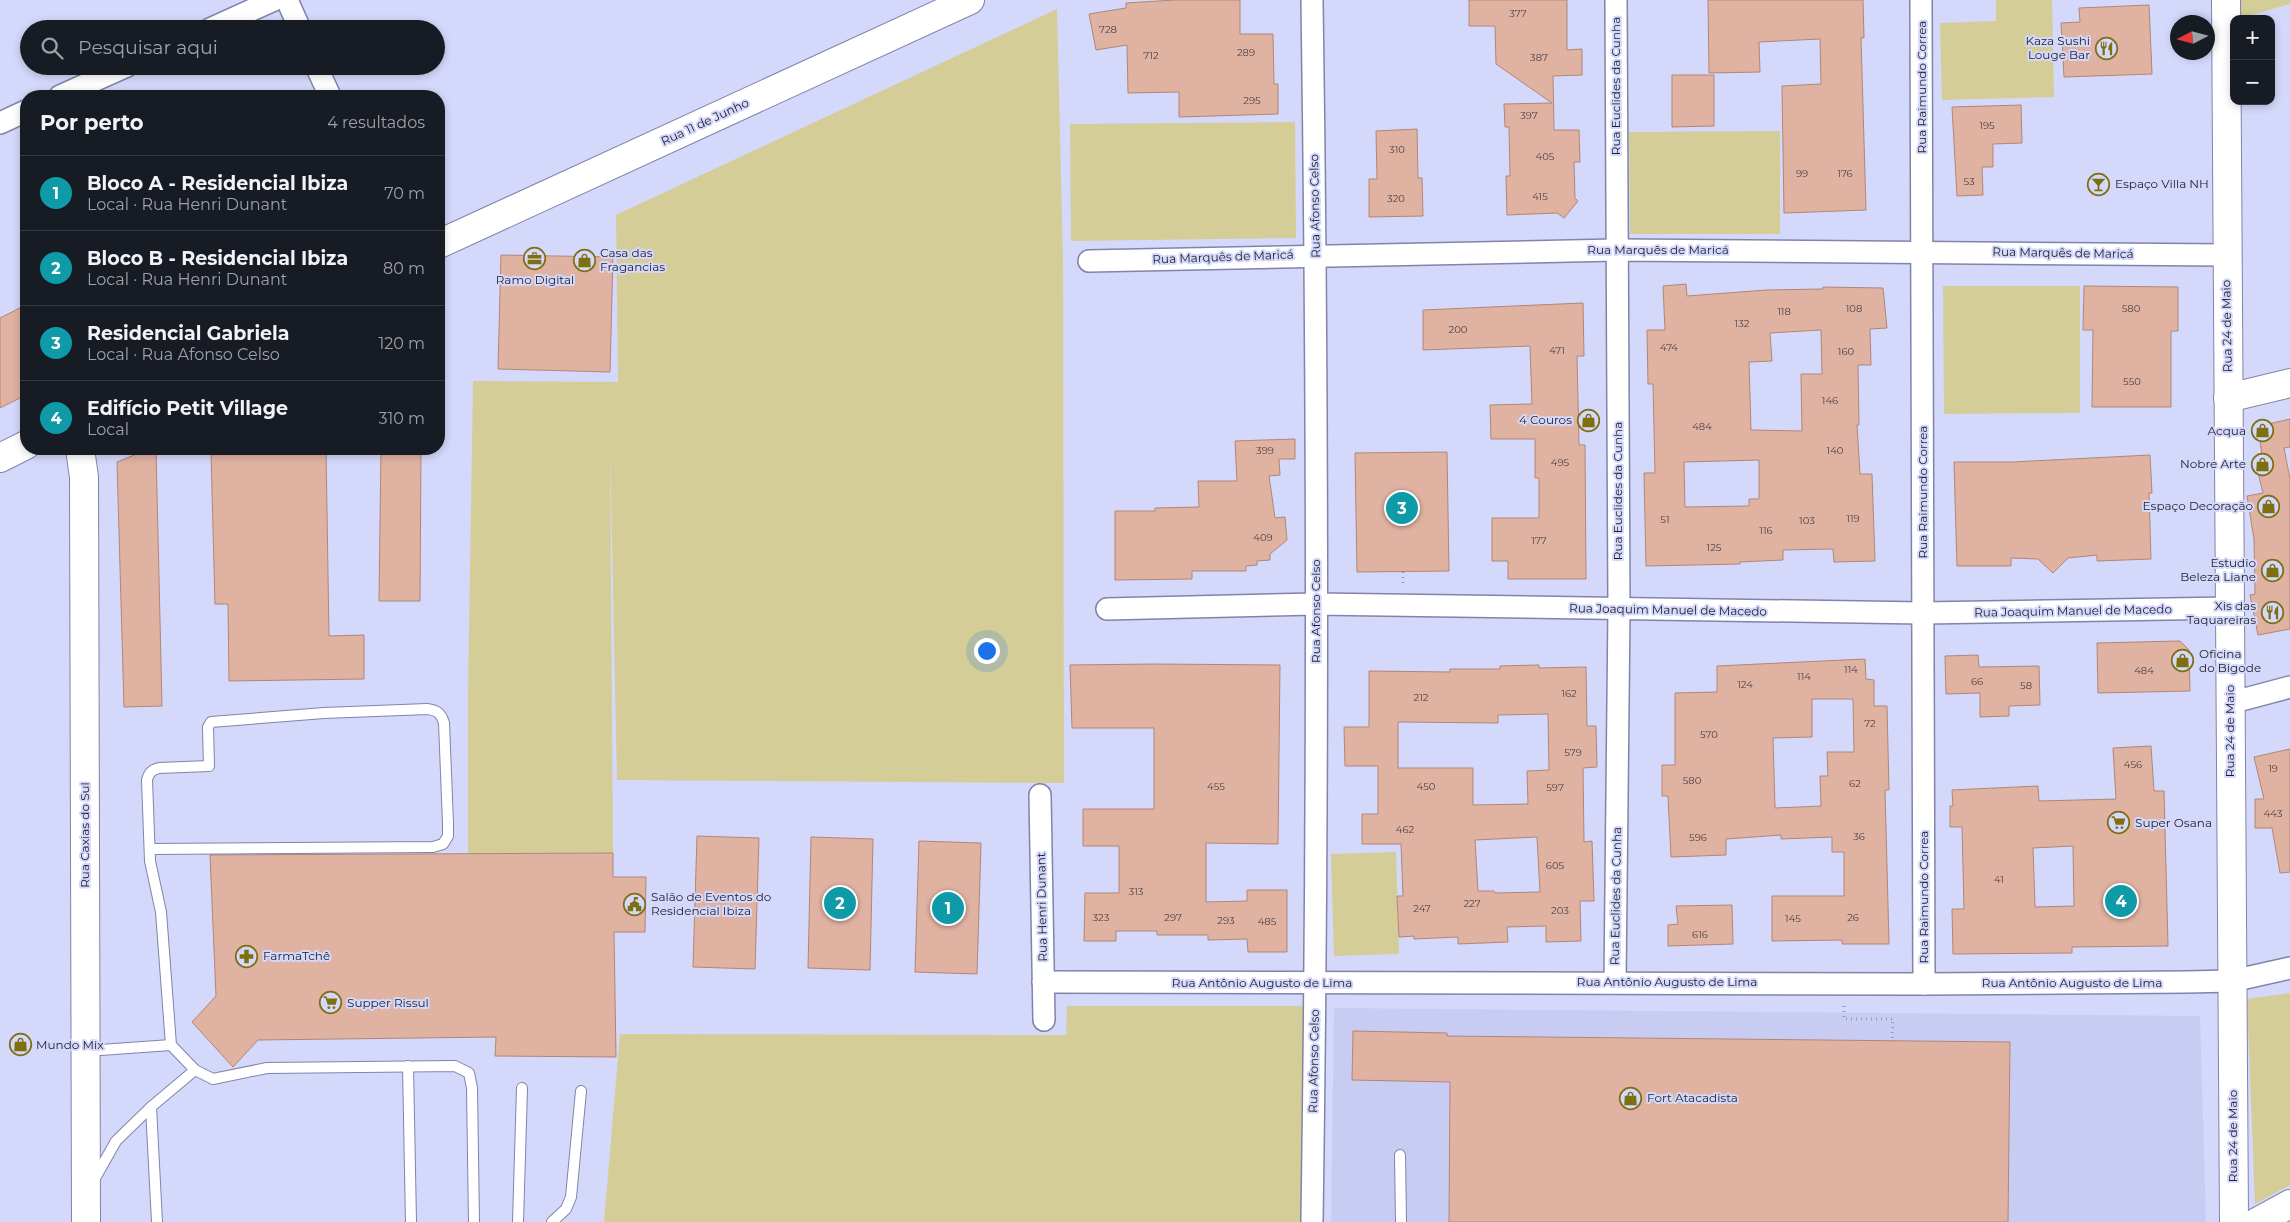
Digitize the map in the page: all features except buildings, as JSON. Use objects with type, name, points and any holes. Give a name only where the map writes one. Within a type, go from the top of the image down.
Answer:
[{"type":"street","points":[[230,20],[274,0]]},
{"type":"street","points":[[287,0],[296,20]]},
{"type":"street","name":"Rua 11 de Junho","points":[[445,241],[970,0]]},
{"type":"street","name":"Rua Afonso Celso","points":[[1312,0],[1316,255],[1316,982],[1312,1222]]},
{"type":"street","name":"Rua Euclides da Cunha","points":[[1615,982],[1618,609],[1616,0]]},
{"type":"street","name":"Rua Raimundo Correa","points":[[1922,0],[1924,984]]},
{"type":"street","name":"Rua 24 de Maio","points":[[2226,0],[2228,205],[2226,255],[2234,1222]]},
{"type":"street","points":[[73,90],[107,75]]},
{"type":"street","points":[[320,75],[327,90]]},
{"type":"street","points":[[0,123],[20,114]]},
{"type":"street","name":"Rua Marquês de Maricá","points":[[1089,261],[1616,250],[2226,255]]},
{"type":"street","points":[[2228,398],[2290,384]]},
{"type":"street","points":[[0,458],[20,449]]},
{"type":"street","name":"Rua Caxias do Sul","points":[[81,455],[84,487],[86,1217]]},
{"type":"street","name":"Rua Joaquim Manuel de Macedo","points":[[1107,609],[1316,604],[1923,613],[2229,608]]},
{"type":"street","points":[[2230,703],[2290,687]]},
{"type":"street","name":"Rua Henri Dunant","points":[[1040,795],[1044,1020]]},
{"type":"street","name":"Rua Antônio Augusto de Lima","points":[[1043,982],[1924,984],[2232,981],[2290,968]]},
{"type":"street","points":[[2257,1222],[2290,1204]]},
{"type":"lane","points":[[150,849],[433,847],[443,844],[448,836],[448,829],[444,723],[442,715],[433,710],[417,709],[324,712],[211,722],[208,727],[209,766],[159,768],[148,774],[150,861],[161,912],[171,1045],[195,1070],[213,1079],[267,1068],[455,1066],[469,1074],[472,1088],[474,1222]]},
{"type":"lane","points":[[85,1051],[171,1045]]},
{"type":"lane","points":[[408,1066],[411,1222]]},
{"type":"lane","points":[[86,1217],[96,1174],[116,1141],[151,1107],[195,1070]]},
{"type":"lane","points":[[518,1222],[522,1088]]},
{"type":"lane","points":[[552,1222],[566,1209],[571,1197],[581,1091]]},
{"type":"lane","points":[[151,1107],[156,1222]]},
{"type":"lane","points":[[1400,1155],[1400,1222]]},
{"type":"path","points":[[1844,1019],[1892,1019],[1892,1041]]},
{"type":"shaded area","points":[[1996,0],[2052,0],[2054,97],[1942,100],[1940,23],[1996,21]]},
{"type":"shaded area","points":[[2228,0],[2290,0],[2290,4],[2252,15],[2236,15]]},
{"type":"shaded area","points":[[1057,9],[1063,260],[1064,783],[617,780],[610,446],[613,853],[468,854],[468,697],[473,381],[618,382],[616,215]]},
{"type":"shaded area","points":[[1295,122],[1296,238],[1071,241],[1070,124]]},
{"type":"shaded area","points":[[1780,131],[1780,234],[1630,234],[1629,132]]},
{"type":"shaded area","points":[[1943,286],[2080,286],[2080,413],[1944,414]]},
{"type":"shaded area","points":[[1396,852],[1399,954],[1334,956],[1331,854]]},
{"type":"shaded area","points":[[2290,993],[2290,1185],[2255,1204],[2247,999]]},
{"type":"shaded area","points":[[1067,1006],[1305,1006],[1302,1222],[604,1222],[620,1034],[1066,1035]]},
{"type":"shaded area","points":[[1334,1008],[2200,1016],[2206,1222],[1331,1222]]},
{"type":"place","name":"Kaza Sushi Louge Bar","points":[[2106,48]]},
{"type":"place","name":"Espaço Villa NH","points":[[2099,184]]},
{"type":"place","name":"Ramo Digital","points":[[535,259]]},
{"type":"place","name":"Casa das Fragancias","points":[[584,260]]},
{"type":"place","name":"4 Couros","points":[[1588,420]]},
{"type":"place","name":"Acqua","points":[[2262,431]]},
{"type":"place","name":"Nobre Arte","points":[[2262,464]]},
{"type":"place","name":"Espaço Decoração","points":[[2269,506]]},
{"type":"place","name":"Residencial Gabriela","points":[[1402,508]]},
{"type":"place","name":"Estudio Beleza Liane","points":[[2272,570]]},
{"type":"place","name":"Xis das Taquareiras","points":[[2272,613]]},
{"type":"place","name":"Oficina do Bigode","points":[[2183,661]]},
{"type":"place","name":"Super Osana","points":[[2119,823]]},
{"type":"place","name":"Edifício Petit Village","points":[[2121,901]]},
{"type":"place","name":"Bloco B - Residencial Ibiza","points":[[840,903]]},
{"type":"place","name":"Salão de Eventos do Residencial Ibiza","points":[[635,904]]},
{"type":"place","name":"Bloco A - Residencial Ibiza","points":[[948,908]]},
{"type":"place","name":"FarmaTchê","points":[[247,956]]},
{"type":"place","name":"Supper Rissul","points":[[331,1003]]},
{"type":"place","name":"Mundo Mix","points":[[20,1045]]},
{"type":"place","name":"Fort Atacadista","points":[[1631,1098]]}]
